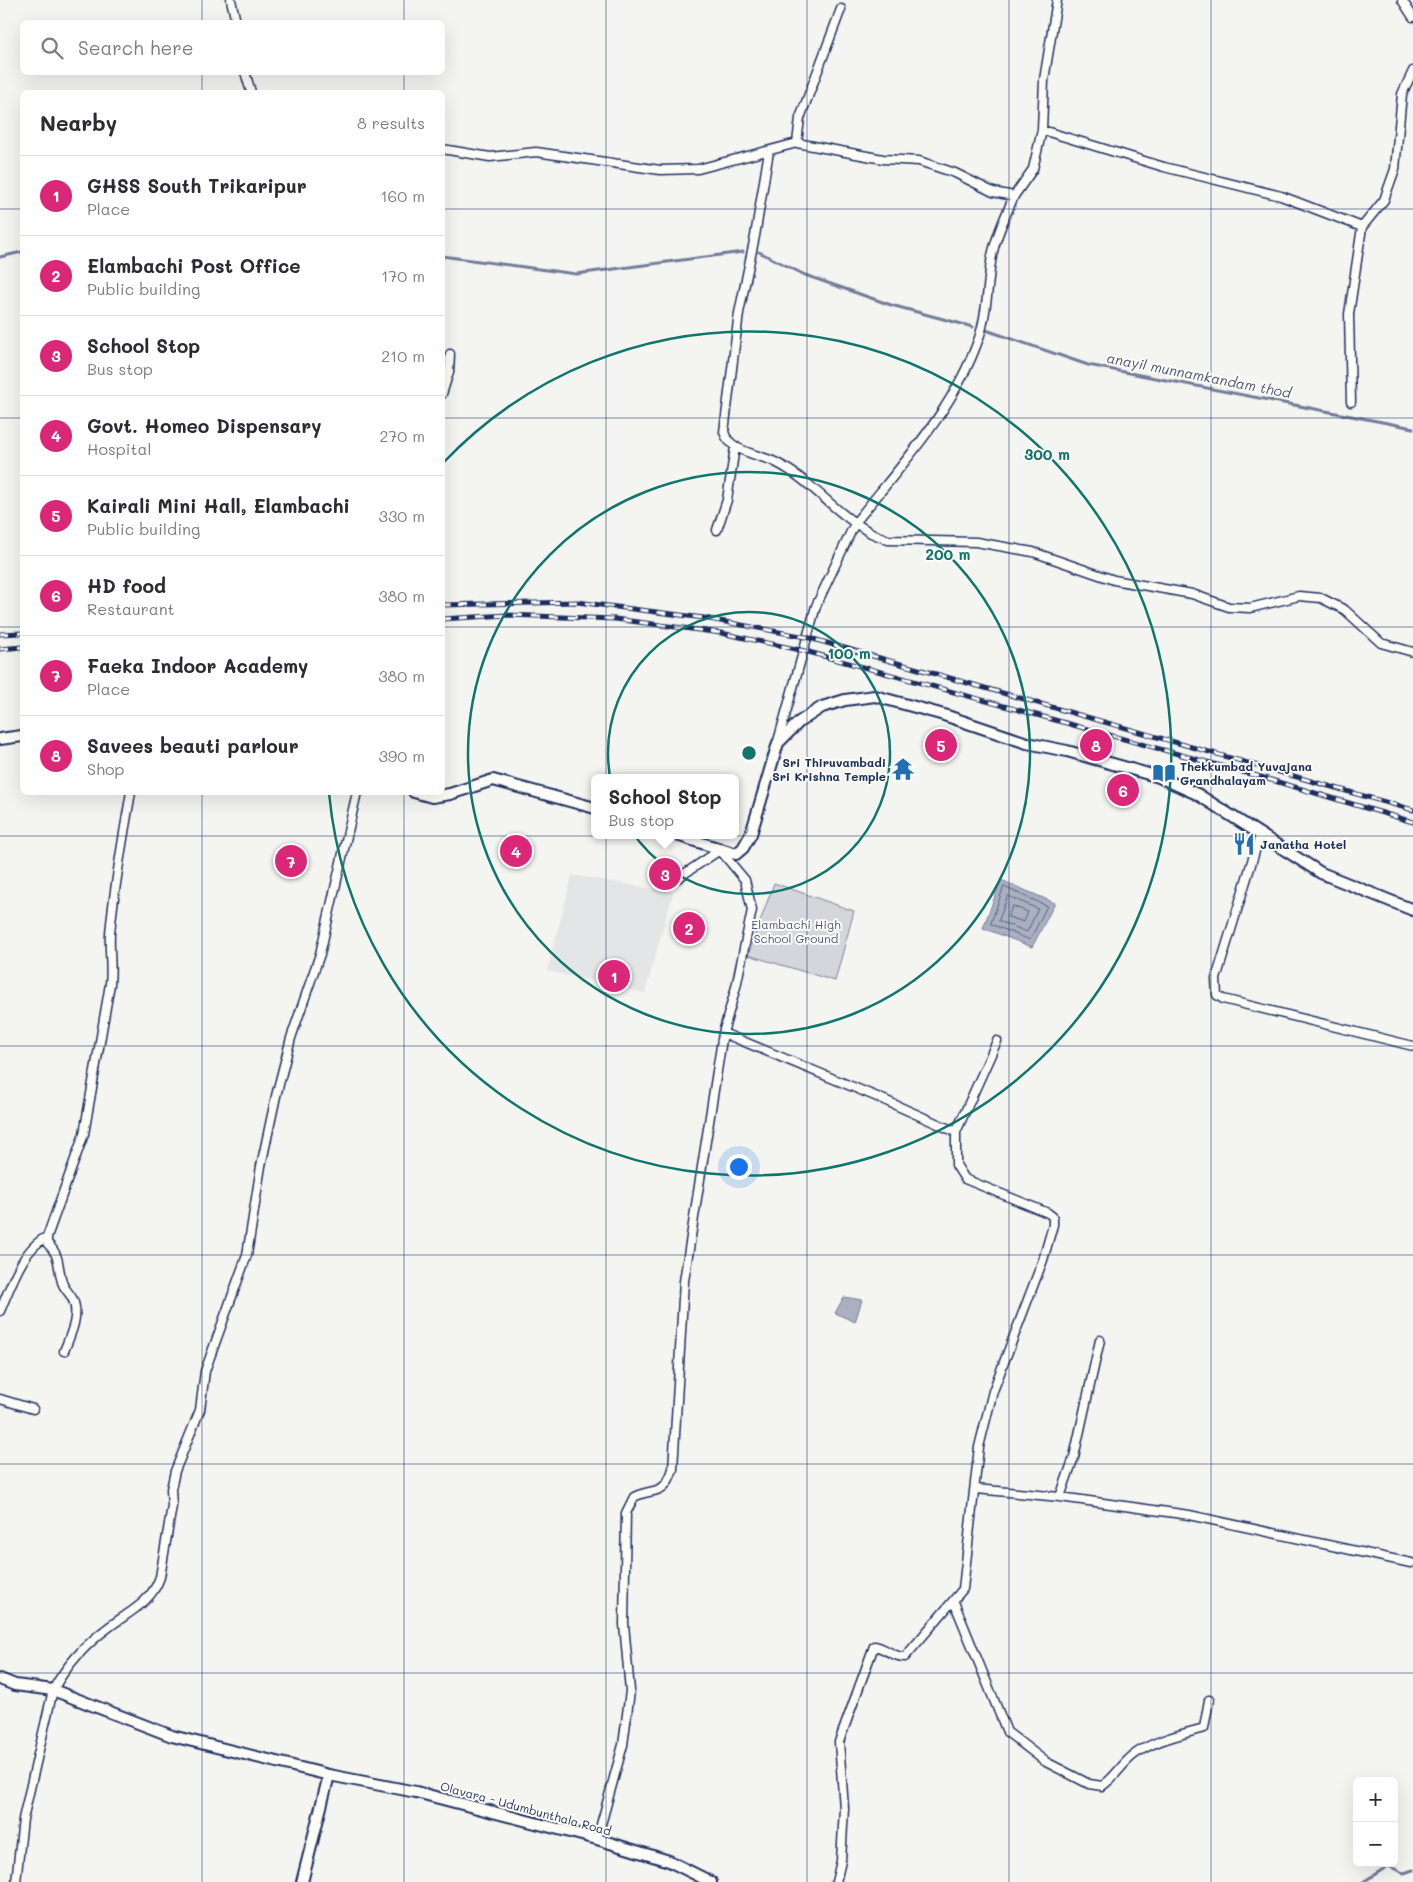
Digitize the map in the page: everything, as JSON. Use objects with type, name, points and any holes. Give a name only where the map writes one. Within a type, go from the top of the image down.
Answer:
[{"type":"main road","points":[[688,839],[736,854],[743,848],[756,816],[778,743],[799,722],[822,707],[845,700],[875,696],[944,715],[1026,743],[1068,751],[1159,777],[1197,794],[1322,873],[1413,910]]},
{"type":"main road","points":[[1,737],[20,736]]},
{"type":"main road","points":[[445,795],[492,780],[591,807]]},
{"type":"main road","points":[[425,795],[432,797],[444,795]]},
{"type":"main road","name":"Olavara - Udumbunthala Road","points":[[0,1679],[15,1685],[54,1690],[172,1736],[329,1775],[416,1792],[597,1839],[669,1861],[710,1882]]},
{"type":"main road","points":[[302,1882],[329,1775]]},
{"type":"street","points":[[231,0],[236,20]]},
{"type":"street","points":[[778,743],[816,606],[855,523],[934,424],[954,394],[978,339],[987,309],[992,256],[1001,226],[1014,196],[1033,169],[1042,130],[1044,80],[1057,0]]},
{"type":"street","points":[[1402,0],[1413,17]]},
{"type":"street","points":[[797,143],[800,118],[842,9]]},
{"type":"street","points":[[1351,402],[1349,314],[1362,227],[1384,200],[1395,169],[1402,94],[1413,71]]},
{"type":"street","points":[[246,75],[250,90]]},
{"type":"street","points":[[1042,130],[1164,167],[1281,196],[1362,227]]},
{"type":"street","points":[[445,150],[490,157],[536,152],[660,170],[698,169],[797,143],[883,159],[919,161],[955,173],[993,192],[1014,196]]},
{"type":"street","points":[[769,151],[755,236],[739,313],[724,432],[726,441],[735,448],[777,463],[808,483],[834,508],[855,523],[871,533],[888,540],[976,542],[1033,552],[1114,580],[1192,594],[1229,608],[1250,608],[1299,596],[1321,598],[1345,610],[1381,643],[1413,652]]},
{"type":"street","points":[[445,385],[449,372],[450,354]]},
{"type":"street","points":[[717,530],[727,500],[735,448]]},
{"type":"street","points":[[64,1351],[72,1330],[76,1307],[63,1287],[56,1252],[47,1243],[47,1237],[84,1134],[91,1103],[110,984],[112,967],[110,936],[131,795]]},
{"type":"street","points":[[16,1882],[23,1818],[54,1690],[64,1671],[90,1642],[145,1601],[157,1589],[172,1506],[171,1489],[175,1471],[200,1410],[206,1372],[247,1255],[261,1166],[276,1096],[291,1038],[320,954],[356,795]]},
{"type":"street","points":[[1260,835],[1216,979],[1217,995],[1223,999],[1413,1046]]},
{"type":"street","points":[[597,1839],[623,1745],[630,1691],[624,1624],[626,1513],[634,1497],[659,1492],[666,1486],[673,1469],[684,1281],[723,1034],[736,987],[752,910],[745,880],[720,850],[678,878]]},
{"type":"street","points":[[723,1034],[882,1098],[956,1132]]},
{"type":"street","points":[[836,1882],[841,1861],[844,1808],[839,1742],[874,1646],[900,1657],[905,1657],[954,1602],[963,1589],[976,1489],[979,1447],[993,1391],[1043,1260],[1053,1224],[1053,1217],[1048,1213],[965,1179],[956,1165],[956,1132],[997,1041]]},
{"type":"street","points":[[0,1311],[8,1288],[30,1251],[38,1241],[47,1237]]},
{"type":"street","points":[[1060,1497],[1074,1457],[1100,1340]]},
{"type":"street","points":[[0,1399],[33,1408]]},
{"type":"street","points":[[976,1489],[1060,1497],[1189,1515],[1411,1563]]},
{"type":"street","points":[[954,1602],[1007,1732],[1046,1762],[1090,1784],[1102,1786],[1109,1782],[1133,1755],[1150,1744],[1204,1728],[1209,1700]]},
{"type":"shaded area","points":[[572,875],[673,892],[645,993],[547,971]]},
{"type":"green space","name":"Elambachi High School Ground","points":[[774,883],[854,911],[835,981],[748,955]]},
{"type":"water","points":[[1001,880],[1055,903],[1032,947],[983,928]]},
{"type":"water","points":[[844,1297],[862,1300],[855,1322],[835,1313]]},
{"type":"waterway","name":"anayil munnamkandam thod","points":[[0,257],[20,252]]},
{"type":"waterway","name":"anayil munnamkandam thod","points":[[445,256],[576,274],[743,252]]},
{"type":"waterway","name":"anayil munnamkandam thod","points":[[759,252],[805,275],[891,305],[973,327]]},
{"type":"waterway","name":"anayil munnamkandam thod","points":[[986,330],[1088,365],[1413,428]]},
{"type":"waterway","points":[[1363,1882],[1388,1866],[1404,1873],[1413,1870]]},
{"type":"railway","points":[[445,605],[577,602],[704,618],[806,637],[1413,810]]},
{"type":"railway","points":[[445,619],[507,615],[615,619],[721,633],[805,651],[1254,775],[1413,822]]},
{"type":"railway","points":[[0,634],[20,633]]},
{"type":"railway","points":[[0,649],[20,647]]},
{"type":"place","name":"Kairali Mini Hall, Elambachi","points":[[941,745]]},
{"type":"place","name":"Savees beauti parlour","points":[[1096,745]]},
{"type":"place","name":"Sri Thiruvambadi Sri Krishna Temple","points":[[903,769]]},
{"type":"place","name":"Thekkumbad Yuvajana Grandhalayam","points":[[1164,773]]},
{"type":"place","name":"HD food","points":[[1123,790]]},
{"type":"place","name":"Janatha Hotel","points":[[1244,844]]},
{"type":"place","name":"Govt. Homeo Dispensary","points":[[516,851]]},
{"type":"place","name":"Faeka Indoor Academy","points":[[291,861]]},
{"type":"place","name":"School Stop","points":[[665,874]]},
{"type":"place","name":"Elambachi Post Office","points":[[689,928]]},
{"type":"place","name":"GHSS South Trikaripur","points":[[614,976]]}]
